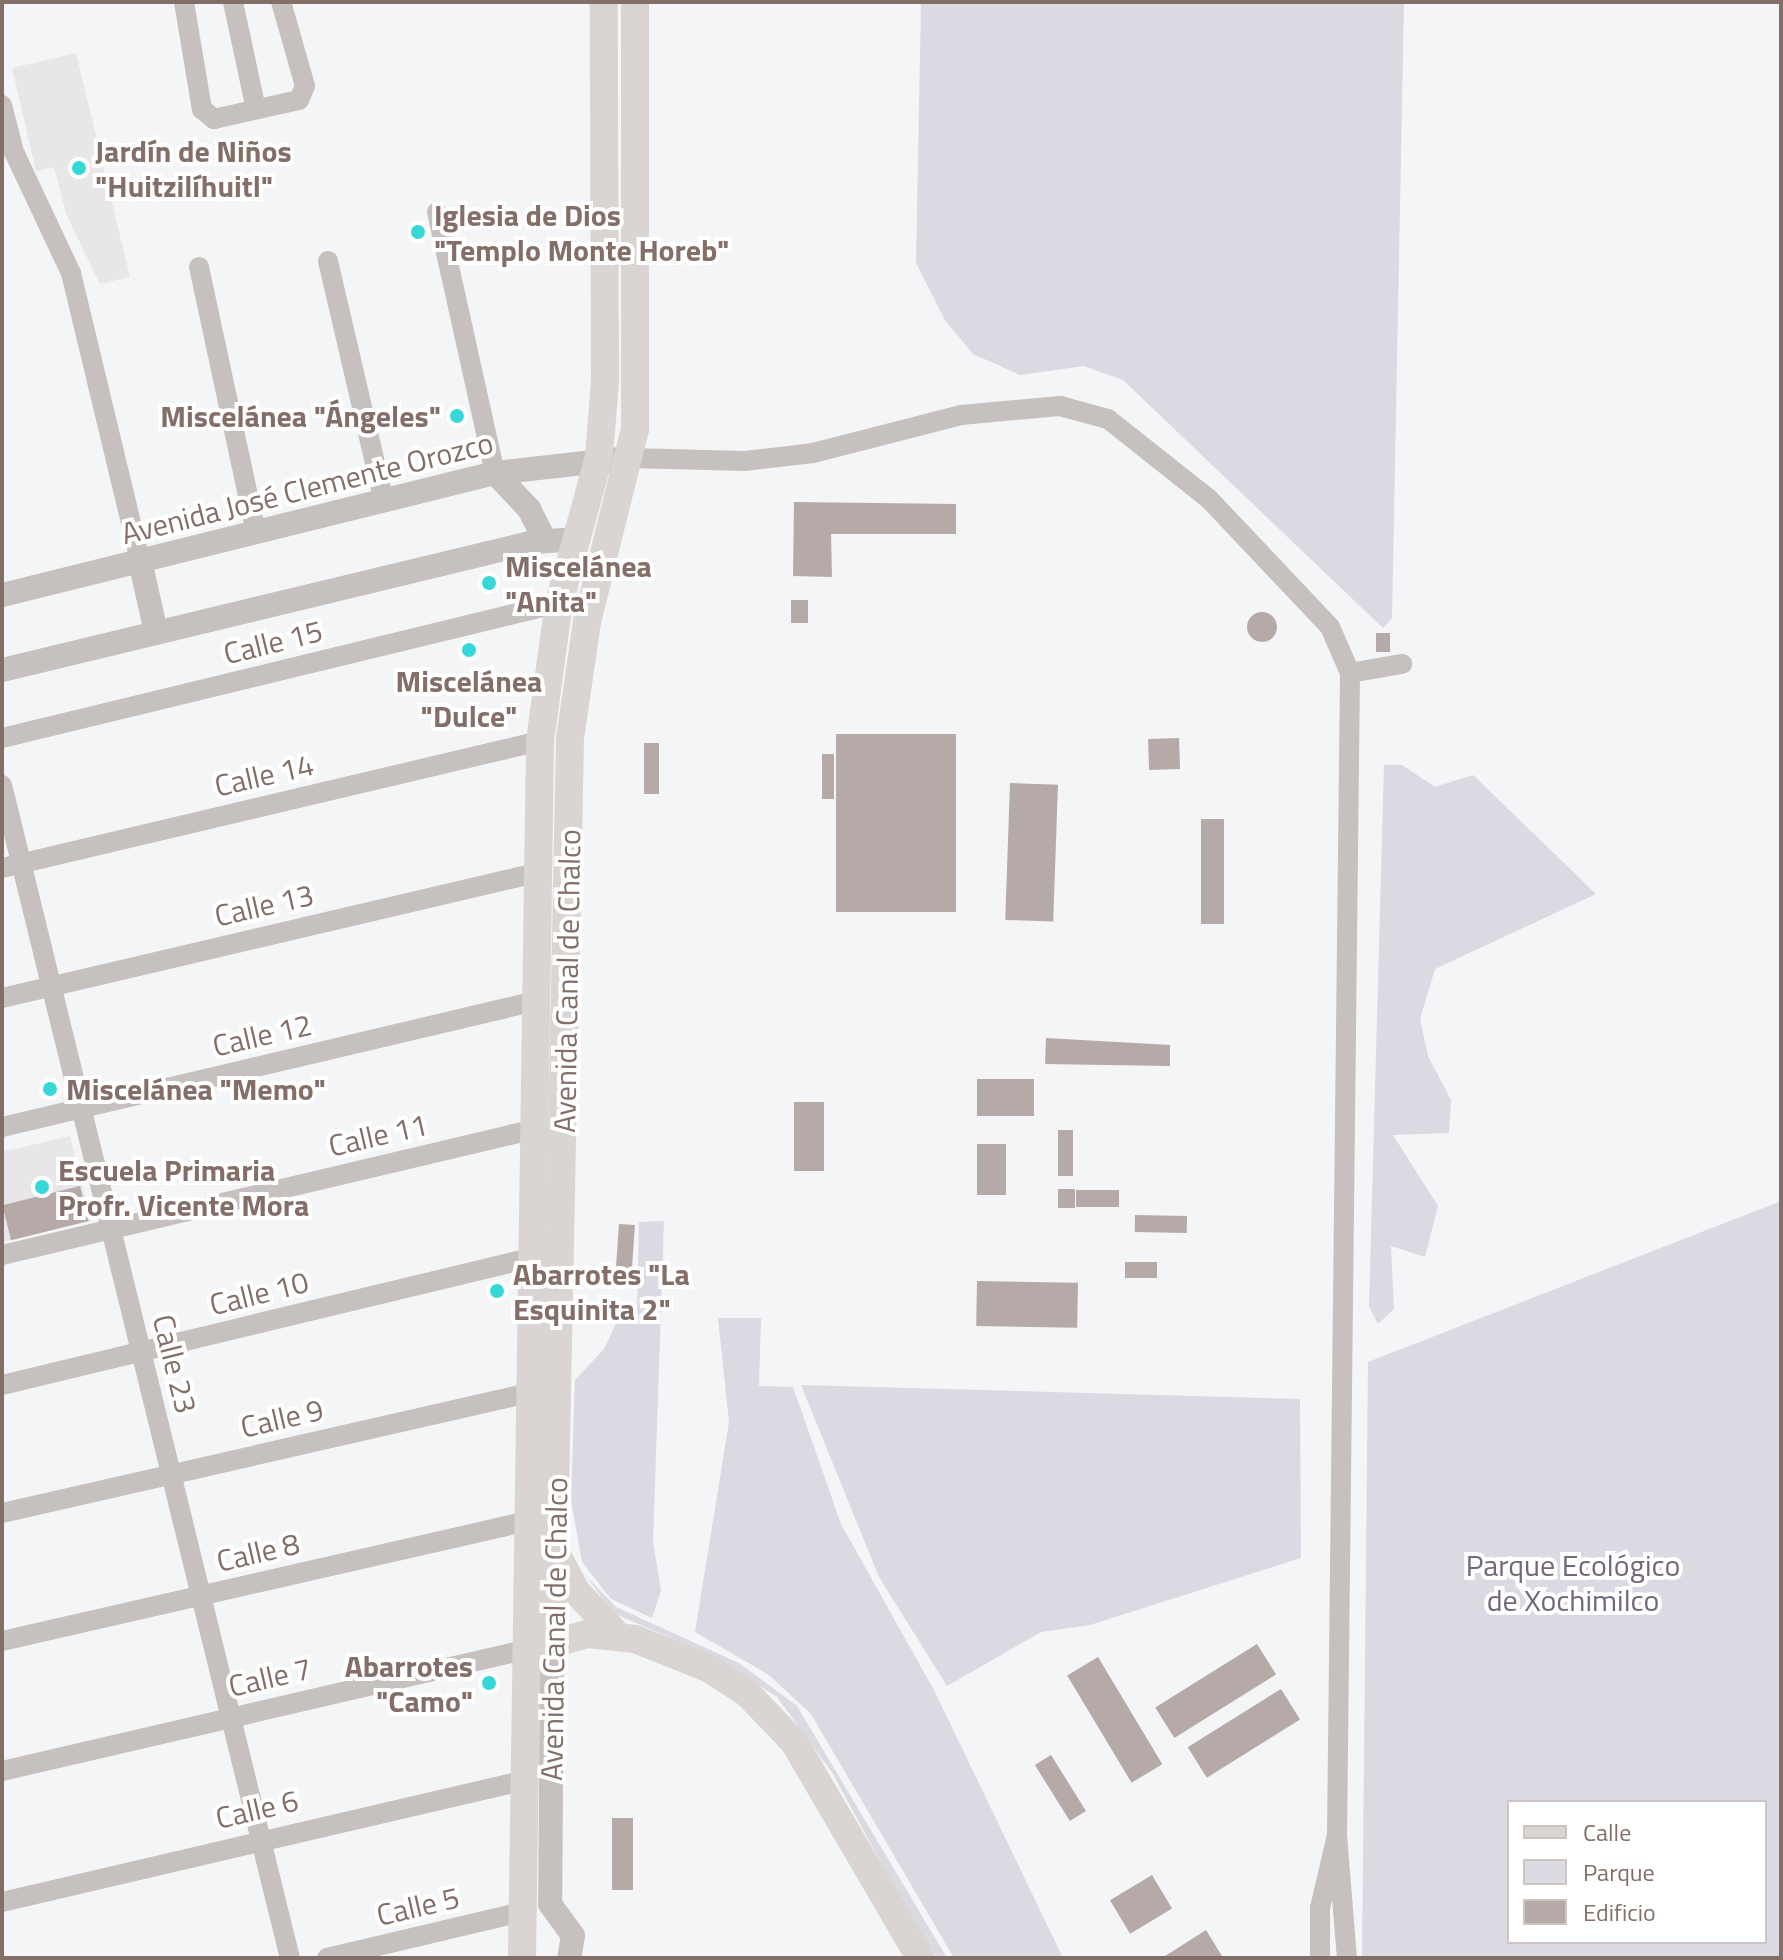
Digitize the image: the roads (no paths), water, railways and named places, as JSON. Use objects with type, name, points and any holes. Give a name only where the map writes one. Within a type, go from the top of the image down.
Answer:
[{"type":"main road","name":"Avenida Canal de Chalco","points":[[540,1647],[528,1521],[540,741],[559,603],[599,457],[605,380],[604,2]]},
{"type":"main road","name":"Avenida Canal de Chalco","points":[[523,1958],[526,1780],[540,1647],[557,1554],[570,738],[587,622],[635,429],[635,2]]},
{"type":"main road","points":[[557,1554],[576,1591],[626,1637],[708,1668],[747,1693],[794,1742],[920,1958]]},
{"type":"main road","points":[[540,1647],[626,1637]]},
{"type":"street","points":[[184,2],[202,109],[214,119],[299,100],[303,93],[281,2]]},
{"type":"street","points":[[233,2],[256,109]]},
{"type":"street","points":[[2,105],[14,152],[71,273],[156,632]]},
{"type":"street","points":[[437,212],[495,473],[529,509],[545,540]]},
{"type":"street","points":[[328,261],[384,501]]},
{"type":"street","points":[[199,267],[256,532]]},
{"type":"street","points":[[629,458],[745,461],[813,453],[1014,408],[1060,406],[1108,419],[1209,499],[1298,587],[1330,627],[1350,673],[1337,1835],[1347,1958]]},
{"type":"street","name":"Avenida José Clemente Orozco","points":[[2,595],[495,473],[599,457],[629,458]]},
{"type":"street","points":[[2,670],[545,540],[578,539]]},
{"type":"street","name":"Calle 15","points":[[2,738],[559,603]]},
{"type":"street","points":[[1350,673],[1402,664]]},
{"type":"street","name":"Calle 14","points":[[12,866],[540,741]]},
{"type":"street","name":"Calle 23","points":[[2,785],[12,866],[51,986],[290,1958]]},
{"type":"street","name":"Calle 13","points":[[2,998],[540,872]]},
{"type":"street","name":"Calle 12","points":[[2,1127],[536,1001]]},
{"type":"street","name":"Calle 11","points":[[2,1255],[535,1129]]},
{"type":"street","name":"Calle 10","points":[[2,1385],[530,1258]]},
{"type":"street","name":"Calle 9","points":[[2,1513],[529,1393]]},
{"type":"street","name":"Calle 8","points":[[2,1641],[528,1521]]},
{"type":"street","name":"Calle 7","points":[[2,1771],[540,1647]]},
{"type":"street","name":"Avenida Canal de Chalco","points":[[540,1647],[550,1904],[573,1936],[569,1958]]},
{"type":"street","name":"Calle 6","points":[[2,1902],[260,1838],[526,1780]]},
{"type":"street","points":[[1320,1958],[1320,1908],[1337,1835]]},
{"type":"street","name":"Calle 5","points":[[327,1958],[522,1912]]},
{"type":"place","name":"Jardín de Niños \"Huitzilíhuitl\"","points":[[79,168]]},
{"type":"place","name":"Iglesia de Dios \"Templo Monte Horeb\"","points":[[418,232]]},
{"type":"place","name":"Miscelánea \"Ángeles\"","points":[[457,416]]},
{"type":"place","name":"Miscelánea \"Anita\"","points":[[489,583]]},
{"type":"place","name":"Miscelánea \"Dulce\"","points":[[469,650]]},
{"type":"place","name":"Miscelánea \"Memo\"","points":[[50,1089]]},
{"type":"place","name":"Escuela Primaria Profr. Vicente Mora","points":[[42,1187]]},
{"type":"place","name":"Abarrotes \"La Esquinita 2\"","points":[[497,1291]]},
{"type":"place","name":"Abarrotes \"Camo\"","points":[[489,1683]]},
{"type":"park label","name":"Parque Ecológico de Xochimilco","points":[[1573,1582]]}]
